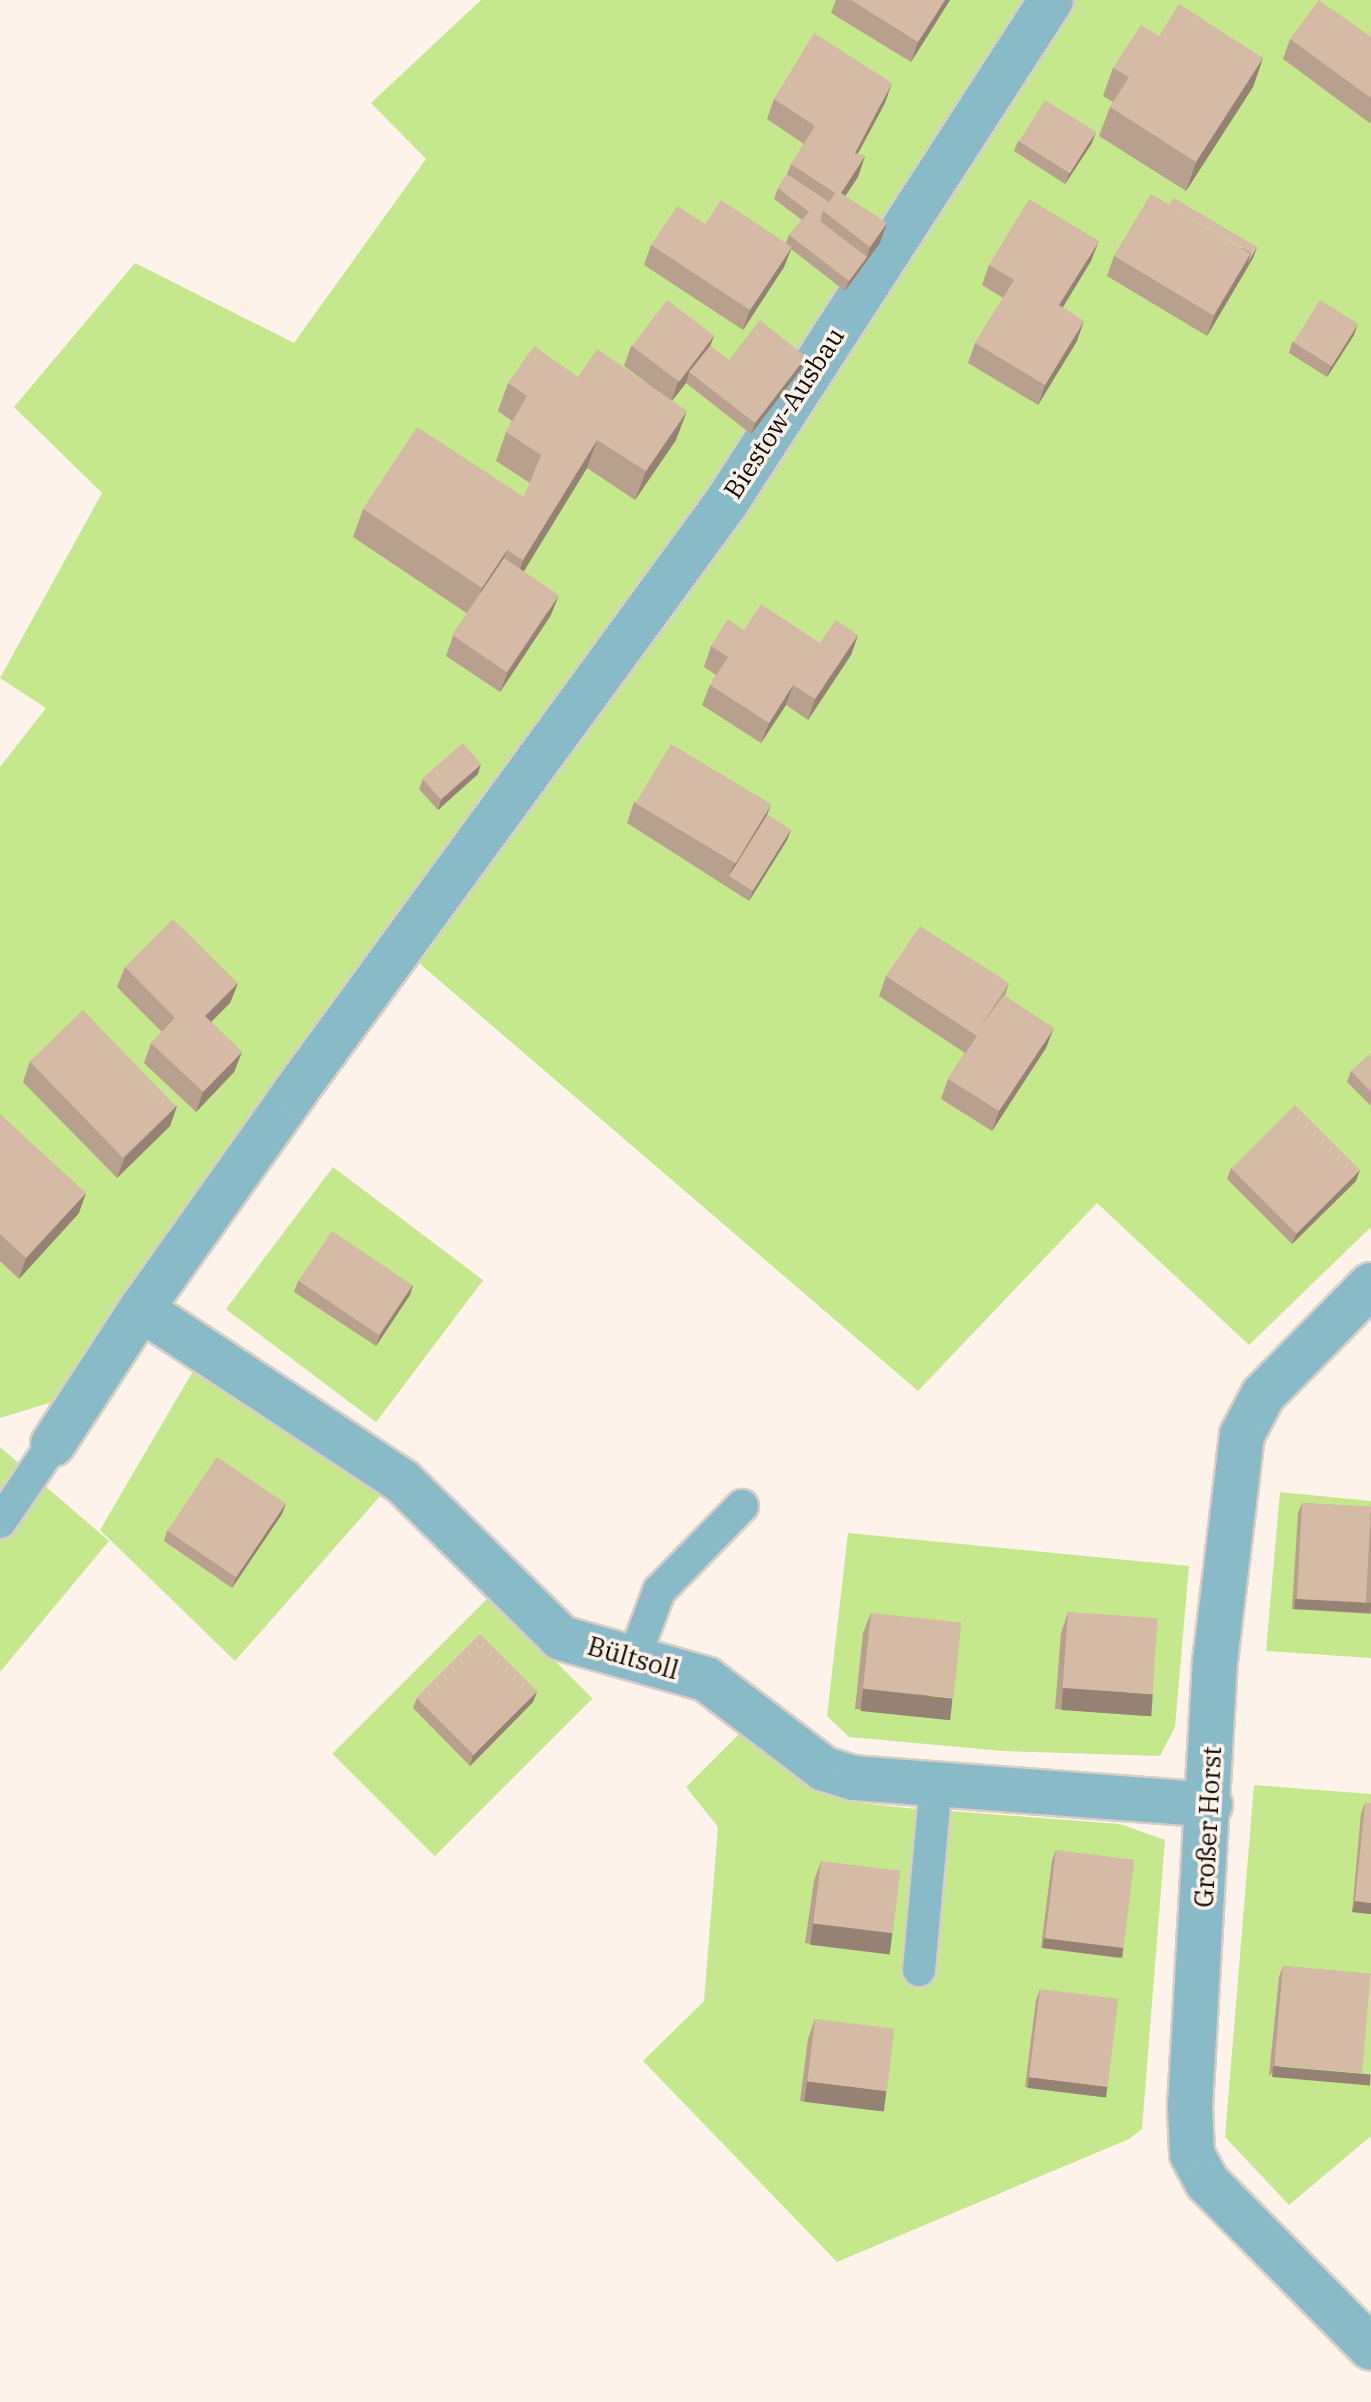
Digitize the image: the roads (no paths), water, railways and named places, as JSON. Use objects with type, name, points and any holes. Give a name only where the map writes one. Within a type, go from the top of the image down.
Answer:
[{"type":"street","name":"Biestow-Ausbau","points":[[53,1444],[141,1309],[497,812],[726,503],[1051,0]]},
{"type":"street","name":"Großer Horst","points":[[1371,1285],[1263,1395],[1242,1435],[1215,1660],[1210,1805],[1190,2106],[1192,2154],[1207,2182],[1371,2348]]},
{"type":"street","name":"Bültsoll","points":[[141,1309],[402,1481],[561,1638],[706,1679],[824,1769],[854,1778],[1210,1805]]},
{"type":"lane","points":[[0,1522],[53,1444]]},
{"type":"lane","points":[[634,1658],[659,1591],[742,1506]]},
{"type":"lane","points":[[919,1970],[936,1784]]}]
